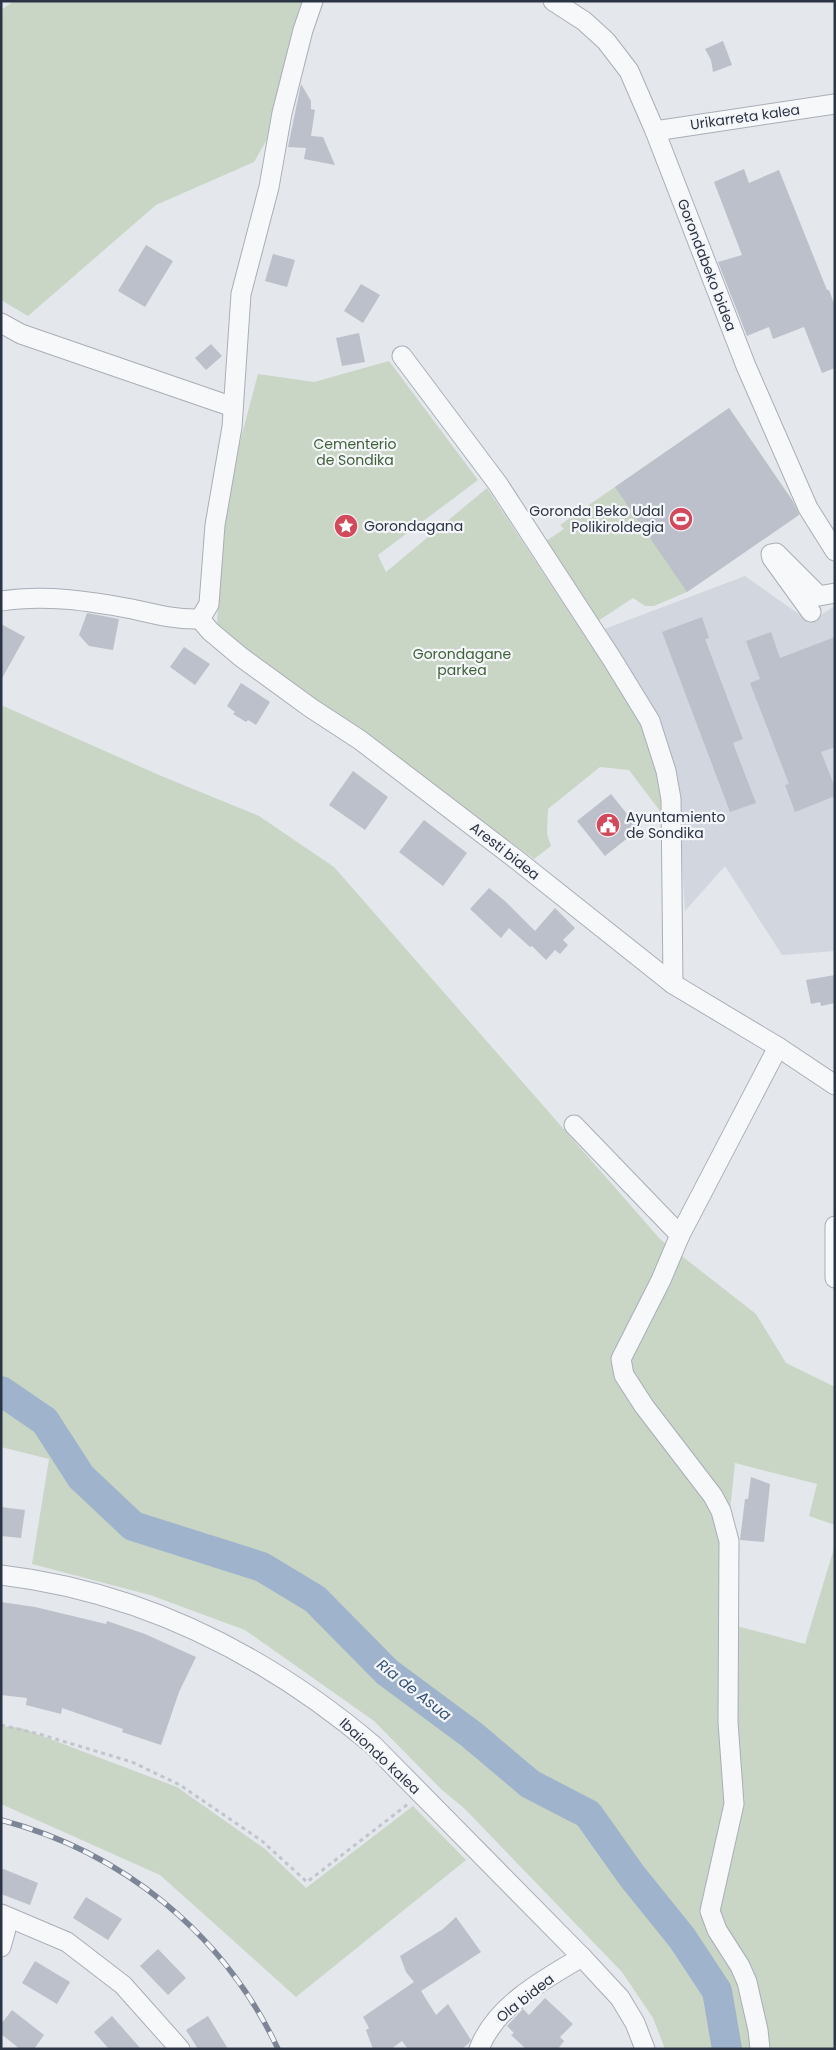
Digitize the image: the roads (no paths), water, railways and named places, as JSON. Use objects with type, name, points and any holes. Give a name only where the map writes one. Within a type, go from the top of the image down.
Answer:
[{"type":"street","points":[[1,601],[50,597],[109,605],[186,620],[200,619],[209,604],[215,525],[232,428],[241,294],[270,187],[282,112],[303,30],[313,1]]},
{"type":"street","name":"Gorondabeko bidea","points":[[553,1],[584,21],[606,41],[629,71],[655,131],[746,366],[808,508],[828,530],[835,551]]},
{"type":"street","name":"Urikarreta kalea","points":[[655,131],[835,104]]},
{"type":"street","points":[[1,324],[21,334],[233,407]]},
{"type":"street","points":[[402,356],[498,484],[650,721],[666,771],[671,799],[673,984]]},
{"type":"street","points":[[811,612],[771,554],[776,553],[819,596],[835,594]]},
{"type":"street","name":"Aresti bidea","points":[[200,619],[210,631],[241,657],[375,752],[517,860],[673,984],[826,1074],[835,1086]]},
{"type":"street","points":[[760,2049],[758,2030],[747,1982],[740,1966],[717,1930],[710,1911],[734,1804],[728,1722],[729,1541],[721,1511],[713,1496],[644,1406],[624,1375],[621,1359],[661,1280],[680,1235],[778,1047]]},
{"type":"street","points":[[574,1124],[680,1235]]},
{"type":"street","points":[[834,1234],[835,1278]]},
{"type":"street","name":"Ibaiondo kalea","points":[[1,1575],[49,1582],[102,1595],[155,1612],[213,1637],[247,1655],[304,1691],[340,1717],[374,1745],[620,1998],[636,2023],[645,2049]]},
{"type":"street","points":[[1,1947],[5,1916],[67,1942],[123,1985],[180,2049]]},
{"type":"street","name":"Ola bidea","points":[[479,2049],[489,2027],[507,2009],[537,1985],[582,1957]]},
{"type":"waterway","name":"Ría de Asua","points":[[1,1391],[45,1421],[81,1477],[133,1526],[262,1567],[315,1599],[387,1672],[472,1735],[530,1784],[588,1814],[632,1876],[682,1938],[717,1991],[727,2049]]},
{"type":"railway","points":[[1,1820],[46,1834],[88,1853],[128,1876],[165,1903],[199,1934],[229,1969],[256,2007],[278,2049]]},
{"type":"place","name":"Goronda Beko Udal Polikiroldegia","points":[[681,519]]},
{"type":"place","name":"Gorondagana","points":[[346,526]]},
{"type":"place","name":"Ayuntamiento de Sondika","points":[[608,825]]},
{"type":"park label","name":"Cementerio de Sondika","points":[[355,452]]},
{"type":"park label","name":"Gorondagane parkea","points":[[462,662]]}]
